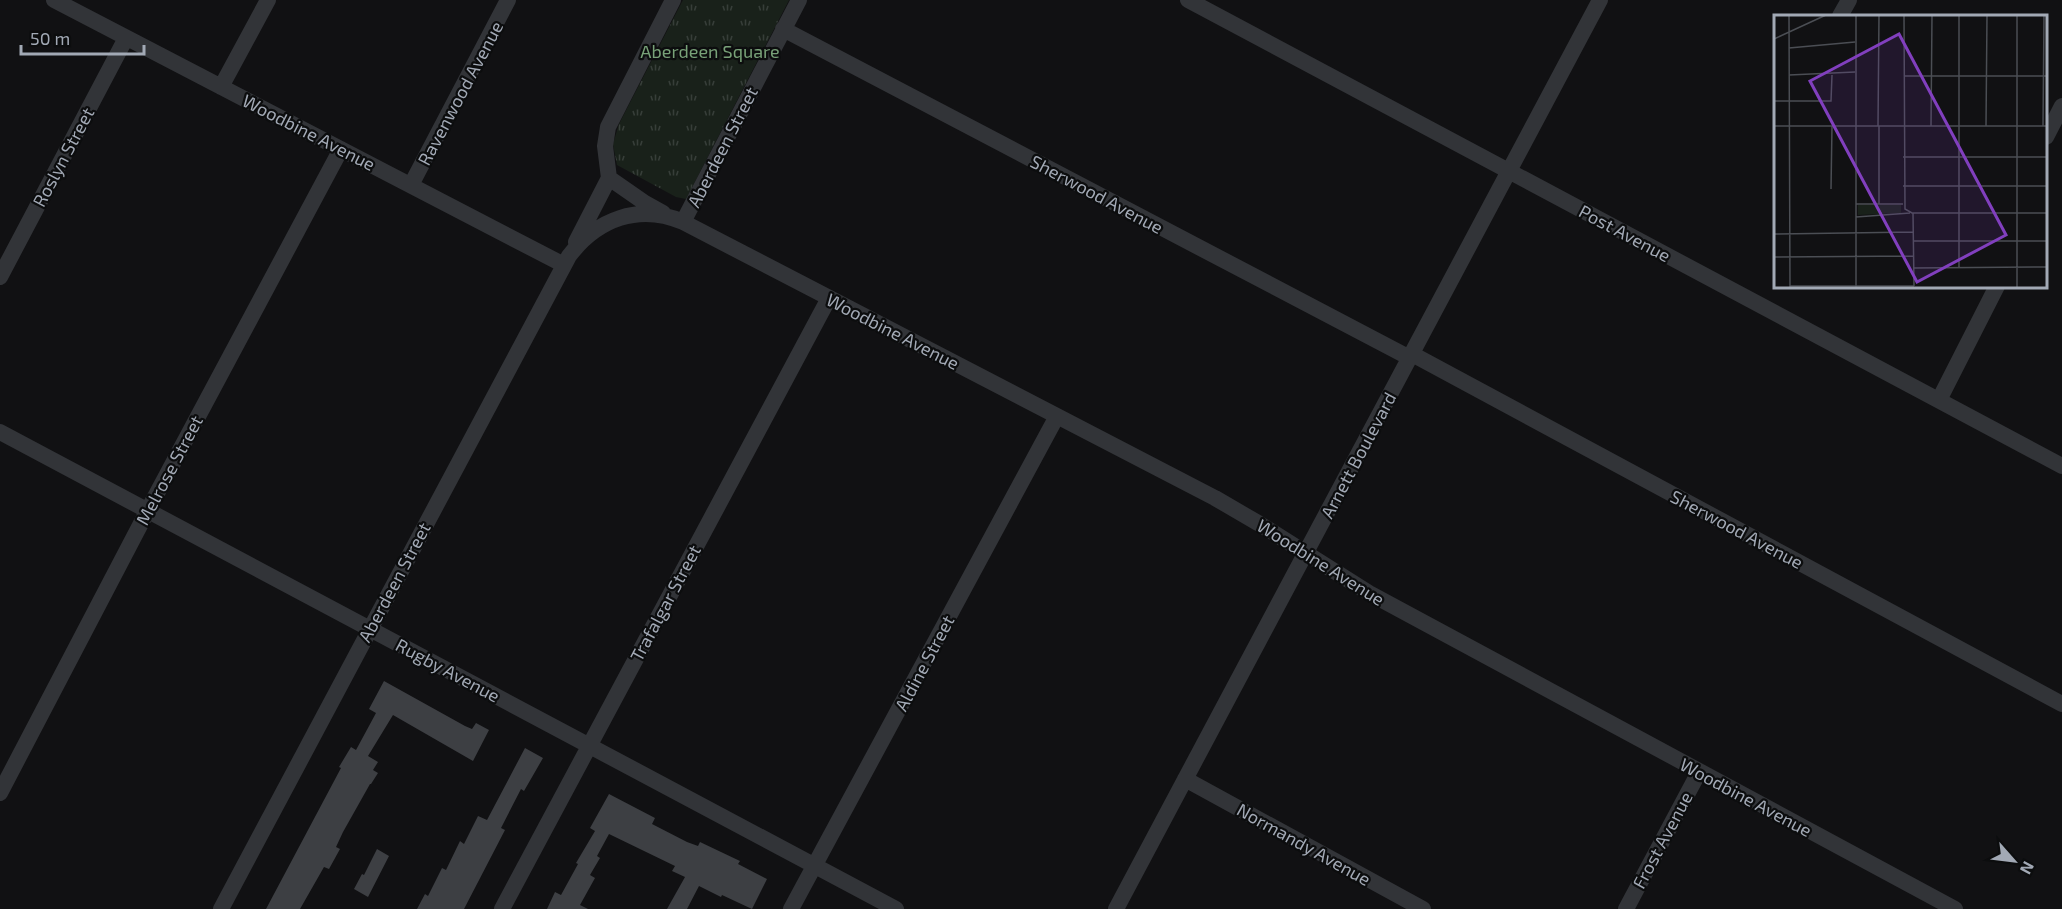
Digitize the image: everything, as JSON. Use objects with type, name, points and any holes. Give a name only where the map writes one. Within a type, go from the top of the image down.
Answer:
[{"type":"street","name":"Woodbine Avenue","points":[[54,0],[411,185],[567,261]]},
{"type":"street","points":[[221,87],[268,0]]},
{"type":"street","name":"Ravenwood Avenue","points":[[411,185],[508,0]]},
{"type":"street","points":[[609,178],[605,146],[608,127],[673,0]]},
{"type":"street","name":"Aberdeen Street","points":[[679,220],[799,0]]},
{"type":"street","name":"Post Avenue","points":[[1188,0],[2062,466]]},
{"type":"street","name":"Arnett Boulevard","points":[[1116,909],[1600,0]]},
{"type":"street","points":[[1841,15],[1849,0]]},
{"type":"street","name":"Sherwood Avenue","points":[[783,29],[1411,356],[2062,704]]},
{"type":"street","name":"Roslyn Street","points":[[0,277],[126,38]]},
{"type":"street","points":[[2047,135],[2062,106]]},
{"type":"street","name":"Melrose Street","points":[[0,792],[341,149]]},
{"type":"street","name":"Aberdeen Street","points":[[221,909],[567,261],[609,178],[645,203],[679,220]]},
{"type":"street","name":"Aberdeen Street","points":[[567,261],[591,233],[618,219],[647,213],[679,220]]},
{"type":"street","name":"Woodbine Avenue","points":[[679,220],[1215,498],[1369,593],[1955,909]]},
{"type":"street","points":[[1938,400],[1996,288]]},
{"type":"street","name":"Trafalgar Street","points":[[502,909],[829,298]]},
{"type":"street","name":"Aldine Street","points":[[791,909],[1057,416]]},
{"type":"street","name":"Rugby Avenue","points":[[0,432],[896,909]]},
{"type":"street","name":"Frost Avenue","points":[[1626,909],[1699,772]]},
{"type":"street","name":"Normandy Avenue","points":[[1185,779],[1423,909]]},
{"type":"green space","name":"Aberdeen Square","points":[[683,0],[789,0],[686,199],[676,197],[617,165],[613,144],[619,124]]},
{"type":"building","points":[[384,681],[465,726],[472,729],[476,723],[489,730],[473,761],[393,715],[368,756],[378,762],[373,770],[378,773],[343,832],[336,847],[340,849],[329,869],[324,867],[300,909],[266,909],[341,768],[339,767],[351,747],[356,750],[376,713],[369,709]]},
{"type":"building","points":[[525,748],[543,758],[524,791],[521,789],[501,828],[505,830],[464,909],[417,909],[425,894],[428,896],[442,868],[446,870],[460,841],[464,844],[478,816],[487,820]]},
{"type":"building","points":[[609,794],[655,818],[652,824],[687,842],[698,846],[700,842],[740,861],[738,864],[767,879],[752,909],[699,886],[687,909],[667,909],[685,877],[672,871],[675,866],[609,834],[597,856],[600,858],[590,875],[595,878],[580,905],[588,909],[547,909],[555,892],[561,895],[578,864],[576,863],[595,831],[590,828]]},
{"type":"building","points":[[377,849],[389,856],[368,897],[354,889]]}]
